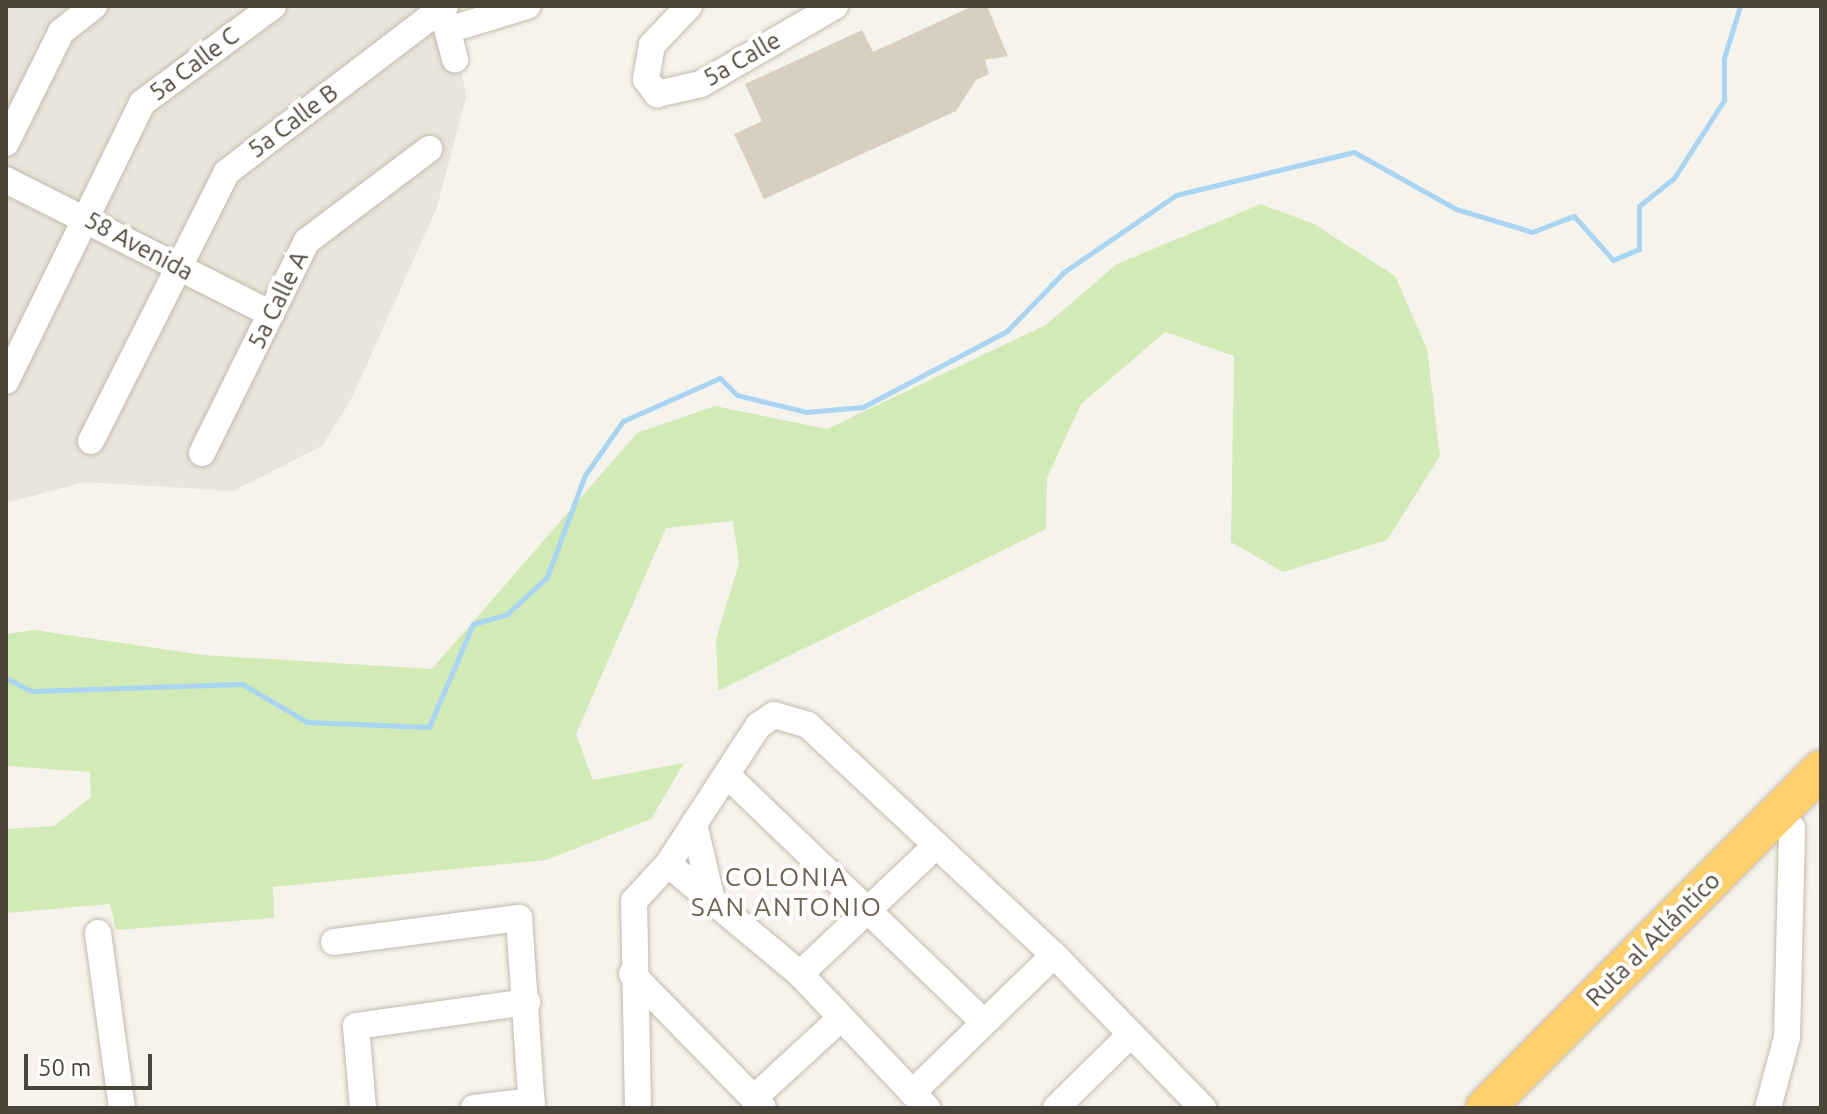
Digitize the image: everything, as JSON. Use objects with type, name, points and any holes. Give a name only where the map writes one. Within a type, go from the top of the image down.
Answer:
[{"type":"highway","name":"Ruta al Atlántico","points":[[1485,1108],[1821,770]]},
{"type":"highway","name":"Ruta al Atlántico","points":[[1514,1108],[1821,798]]},
{"type":"street","points":[[6,143],[61,32],[94,6]]},
{"type":"street","name":"5a Calle C","points":[[6,381],[142,103],[273,6]]},
{"type":"street","points":[[455,59],[444,13],[500,20],[527,6]]},
{"type":"street","name":"5a Calle","points":[[689,6],[652,45],[646,79],[657,94],[701,84],[835,6]]},
{"type":"street","name":"5a Calle B","points":[[91,441],[227,172],[444,13]]},
{"type":"street","name":"5a Calle A","points":[[202,453],[313,233],[429,149]]},
{"type":"street","name":"58 Avenida","points":[[6,180],[271,314]]},
{"type":"street","points":[[638,1108],[632,974],[634,901],[668,864],[767,718],[797,719],[1054,955],[1203,1108]]},
{"type":"street","points":[[727,775],[867,905],[983,1021]]},
{"type":"street","points":[[694,824],[712,900]]},
{"type":"street","points":[[1768,1108],[1787,1037],[1792,828]]},
{"type":"street","points":[[800,974],[867,905],[937,845]]},
{"type":"street","points":[[668,864],[800,974],[920,1100],[983,1021],[1054,955]]},
{"type":"street","points":[[334,942],[515,916],[522,924],[532,1104],[474,1108]]},
{"type":"street","points":[[98,933],[122,1108]]},
{"type":"street","points":[[632,974],[758,1103],[841,1018]]},
{"type":"street","points":[[363,1108],[356,1026],[527,1002]]},
{"type":"street","points":[[1056,1108],[1131,1034]]},
{"type":"shaded area","points":[[6,6],[461,6],[455,31],[466,97],[437,207],[351,400],[322,446],[233,491],[85,482],[6,503]]},
{"type":"green space","points":[[1261,204],[1314,224],[1395,276],[1427,349],[1440,456],[1387,540],[1283,572],[1231,542],[1234,356],[1165,332],[1081,404],[1047,478],[1046,529],[718,691],[716,639],[739,563],[733,521],[666,528],[576,734],[593,780],[684,763],[651,819],[546,860],[273,887],[274,918],[116,930],[110,904],[6,913],[6,829],[54,826],[91,797],[90,772],[6,766],[6,634],[34,630],[203,655],[432,669],[637,433],[715,406],[827,429],[1046,325],[1117,264]]},
{"type":"building","points":[[973,6],[987,6],[1008,56],[985,60],[989,74],[976,80],[956,111],[764,199],[734,134],[762,121],[745,84],[862,30],[873,52]]},
{"type":"waterway","points":[[6,678],[32,691],[242,684],[307,722],[429,727],[473,624],[507,614],[547,577],[585,475],[623,421],[720,378],[737,395],[806,412],[863,407],[1007,331],[1064,272],[1176,195],[1354,152],[1456,209],[1532,232],[1574,216],[1613,260],[1639,249],[1639,206],[1674,178],[1724,100],[1724,58],[1740,6]]},
{"type":"district","name":"COLONIA SAN ANTONIO","points":[[787,892]]}]
